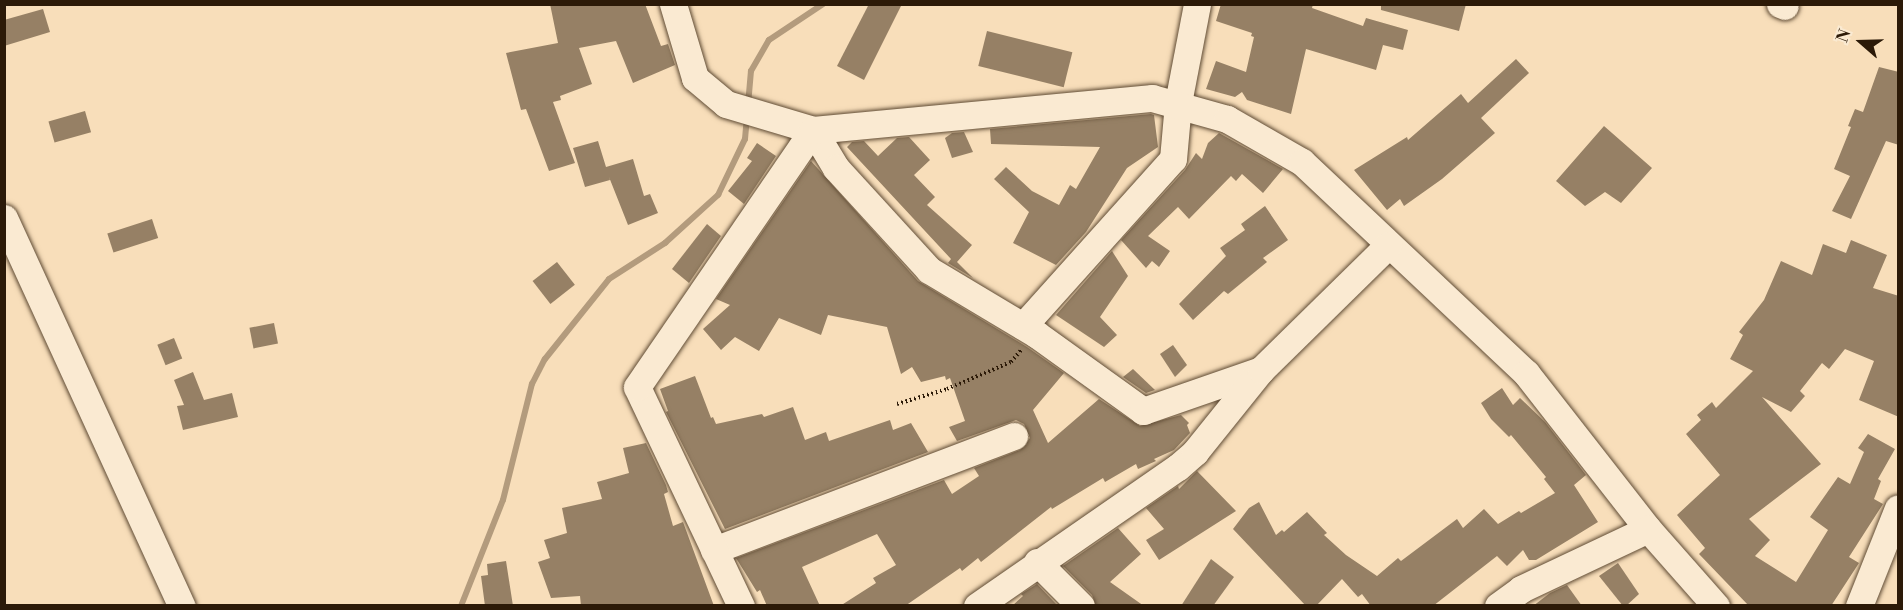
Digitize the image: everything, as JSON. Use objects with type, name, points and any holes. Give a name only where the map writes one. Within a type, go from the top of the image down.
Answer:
[{"type":"street","points":[[673,4],[695,78],[726,104],[813,130],[1152,98],[1178,103],[1227,119],[1302,162],[1526,373],[1648,529],[1716,606]]},
{"type":"street","points":[[1029,330],[1173,159],[1178,103],[1197,4]]},
{"type":"street","points":[[813,130],[836,168],[929,270],[1029,330],[1143,411],[1261,370]]},
{"type":"street","points":[[741,606],[637,387],[813,130]]},
{"type":"street","points":[[4,218],[182,606]]},
{"type":"street","points":[[978,606],[1037,562],[1178,468],[1195,452],[1261,370],[1388,245]]},
{"type":"street","points":[[714,550],[1014,436]]},
{"type":"street","points":[[1858,606],[1899,508]]},
{"type":"street","points":[[1498,606],[1521,589],[1648,529]]},
{"type":"street","points":[[1037,562],[1081,606]]},
{"type":"path","points":[[897,404],[947,389],[1011,362],[1029,330]]},
{"type":"building","points":[[550,4],[645,4],[661,46],[668,44],[675,65],[633,83],[616,41],[579,48],[592,84],[560,96],[561,100],[553,102],[575,163],[549,171],[526,109],[521,110],[506,53],[558,43]]},
{"type":"building","points":[[869,4],[902,4],[864,80],[837,66]]},
{"type":"building","points":[[1221,4],[1313,4],[1312,8],[1363,26],[1366,18],[1408,30],[1403,50],[1383,45],[1376,70],[1306,49],[1291,114],[1247,100],[1242,92],[1235,97],[1206,89],[1216,61],[1246,72],[1254,37],[1251,36],[1252,33],[1216,21]]},
{"type":"building","points":[[1381,4],[1466,4],[1459,31],[1381,10]]},
{"type":"building","points":[[43,9],[50,32],[4,46],[4,20]]},
{"type":"building","points":[[987,31],[1072,52],[1064,87],[978,66]]},
{"type":"building","points":[[1516,59],[1529,73],[1481,118],[1495,133],[1442,179],[1404,206],[1400,199],[1387,210],[1354,170],[1407,137],[1408,140],[1461,94],[1468,103]]},
{"type":"building","points":[[1879,67],[1899,72],[1899,145],[1886,141],[1851,219],[1832,211],[1850,176],[1834,169],[1851,127],[1848,126],[1855,109],[1863,112]]},
{"type":"building","points":[[85,111],[91,132],[55,143],[48,121]]},
{"type":"building","points":[[1154,115],[1158,147],[1127,168],[1086,232],[1056,265],[1013,243],[1029,212],[994,179],[1006,167],[1032,191],[1059,205],[1070,185],[1076,189],[1100,147],[991,144],[990,129]]},
{"type":"building","points":[[1604,126],[1652,168],[1621,203],[1605,192],[1585,206],[1556,181]]},
{"type":"building","points":[[964,132],[973,152],[952,158],[945,138],[952,133]]},
{"type":"building","points":[[1219,133],[1283,169],[1263,193],[1242,174],[1236,181],[1231,176],[1189,219],[1178,207],[1148,236],[1170,251],[1159,267],[1152,261],[1146,268],[1121,240],[1185,170],[1196,153],[1202,159],[1208,143]]},
{"type":"building","points":[[909,137],[930,160],[914,175],[935,197],[927,205],[972,245],[957,262],[973,278],[948,263],[951,259],[847,147],[852,142],[864,141],[878,156],[897,138]]},
{"type":"building","points":[[598,141],[606,167],[633,159],[644,196],[650,194],[658,213],[628,225],[609,177],[610,180],[585,187],[573,148]]},
{"type":"building","points":[[757,143],[776,156],[744,204],[728,191],[752,161],[747,158]]},
{"type":"building","points":[[811,161],[918,281],[1027,347],[1064,373],[1033,410],[1048,443],[1099,399],[1140,426],[1181,415],[1189,423],[1187,425],[1190,433],[1174,450],[1154,459],[1156,461],[1138,469],[1136,464],[1105,482],[1103,478],[1052,509],[1051,507],[981,562],[978,558],[962,571],[960,568],[905,606],[840,606],[876,583],[873,578],[896,565],[877,534],[802,567],[820,606],[767,606],[760,590],[757,592],[736,558],[944,480],[952,494],[979,476],[974,468],[1020,450],[1030,438],[1024,424],[1016,420],[957,441],[949,427],[965,421],[950,378],[946,380],[945,376],[921,382],[912,367],[901,374],[887,327],[828,315],[821,335],[779,318],[759,351],[735,337],[721,350],[703,329],[730,305],[716,299]]},
{"type":"building","points":[[1265,206],[1288,240],[1263,258],[1267,262],[1228,294],[1224,291],[1193,320],[1179,304],[1226,256],[1220,248],[1245,230],[1241,224]]},
{"type":"building","points":[[152,219],[158,238],[113,253],[107,234]]},
{"type":"building","points":[[707,224],[721,236],[689,283],[672,269]]},
{"type":"building","points":[[1851,240],[1887,255],[1873,288],[1899,296],[1899,417],[1859,400],[1874,361],[1845,349],[1829,369],[1822,363],[1800,391],[1805,396],[1791,412],[1762,397],[1821,464],[1749,519],[1770,540],[1755,556],[1796,582],[1828,530],[1810,517],[1838,477],[1850,484],[1864,452],[1858,448],[1868,434],[1895,449],[1878,479],[1881,481],[1874,499],[1883,504],[1849,557],[1859,563],[1831,606],[1749,606],[1699,554],[1705,548],[1677,515],[1720,475],[1686,434],[1701,420],[1697,415],[1712,402],[1716,408],[1753,371],[1730,359],[1743,335],[1739,332],[1764,300],[1781,261],[1812,275],[1823,244],[1846,253]]},
{"type":"building","points":[[1112,251],[1128,276],[1100,317],[1117,335],[1104,347],[1056,315]]},
{"type":"building","points":[[557,262],[575,285],[550,304],[533,281]]},
{"type":"building","points":[[274,323],[278,344],[253,348],[249,328]]},
{"type":"building","points":[[174,338],[182,358],[166,365],[157,345]]},
{"type":"building","points":[[1173,345],[1187,365],[1175,377],[1160,354]]},
{"type":"building","points":[[1133,369],[1155,390],[1146,393],[1123,377]]},
{"type":"building","points":[[193,372],[204,400],[232,393],[238,417],[183,430],[177,406],[184,405],[174,380]]},
{"type":"building","points":[[695,376],[711,418],[713,417],[716,424],[762,414],[764,417],[793,407],[805,440],[826,432],[829,441],[890,420],[893,430],[911,423],[928,452],[725,529],[666,412],[668,411],[660,389]]},
{"type":"building","points":[[1502,388],[1513,405],[1520,398],[1545,422],[1586,475],[1574,485],[1598,522],[1536,560],[1529,560],[1523,550],[1507,566],[1497,556],[1433,606],[1371,606],[1362,594],[1358,597],[1342,579],[1316,606],[1306,606],[1233,529],[1249,508],[1259,502],[1276,535],[1282,530],[1284,532],[1307,512],[1327,533],[1324,535],[1346,555],[1377,576],[1398,558],[1401,561],[1457,519],[1463,528],[1484,509],[1498,524],[1519,511],[1521,513],[1555,493],[1544,479],[1546,477],[1511,435],[1509,437],[1491,419],[1481,403]]},
{"type":"building","points":[[646,443],[666,485],[668,492],[664,494],[673,526],[683,522],[714,606],[581,606],[580,596],[551,598],[538,562],[550,558],[544,540],[567,533],[562,508],[602,499],[597,482],[629,473],[623,448]]},
{"type":"building","points":[[1197,471],[1236,511],[1159,560],[1146,540],[1164,529],[1146,508],[1178,486],[1179,489]]},
{"type":"building","points":[[1118,528],[1141,554],[1110,582],[1144,606],[1096,606],[1092,595],[1063,566]]},
{"type":"building","points":[[1211,559],[1234,577],[1213,606],[1181,606]]},
{"type":"building","points":[[506,561],[513,606],[485,606],[481,576],[488,575],[487,564]]},
{"type":"building","points":[[1618,563],[1639,594],[1626,606],[1623,606],[1599,576]]},
{"type":"building","points":[[1037,584],[1058,606],[1012,606],[1023,596],[1021,594]]},
{"type":"building","points":[[1567,585],[1582,606],[1533,606],[1550,593]]},
{"type":"waterway","points":[[748,105],[751,71],[769,40],[823,4]]},
{"type":"waterway","points":[[461,606],[503,500],[532,384],[545,359],[609,279],[665,243],[718,195],[745,139],[747,118]]}]
